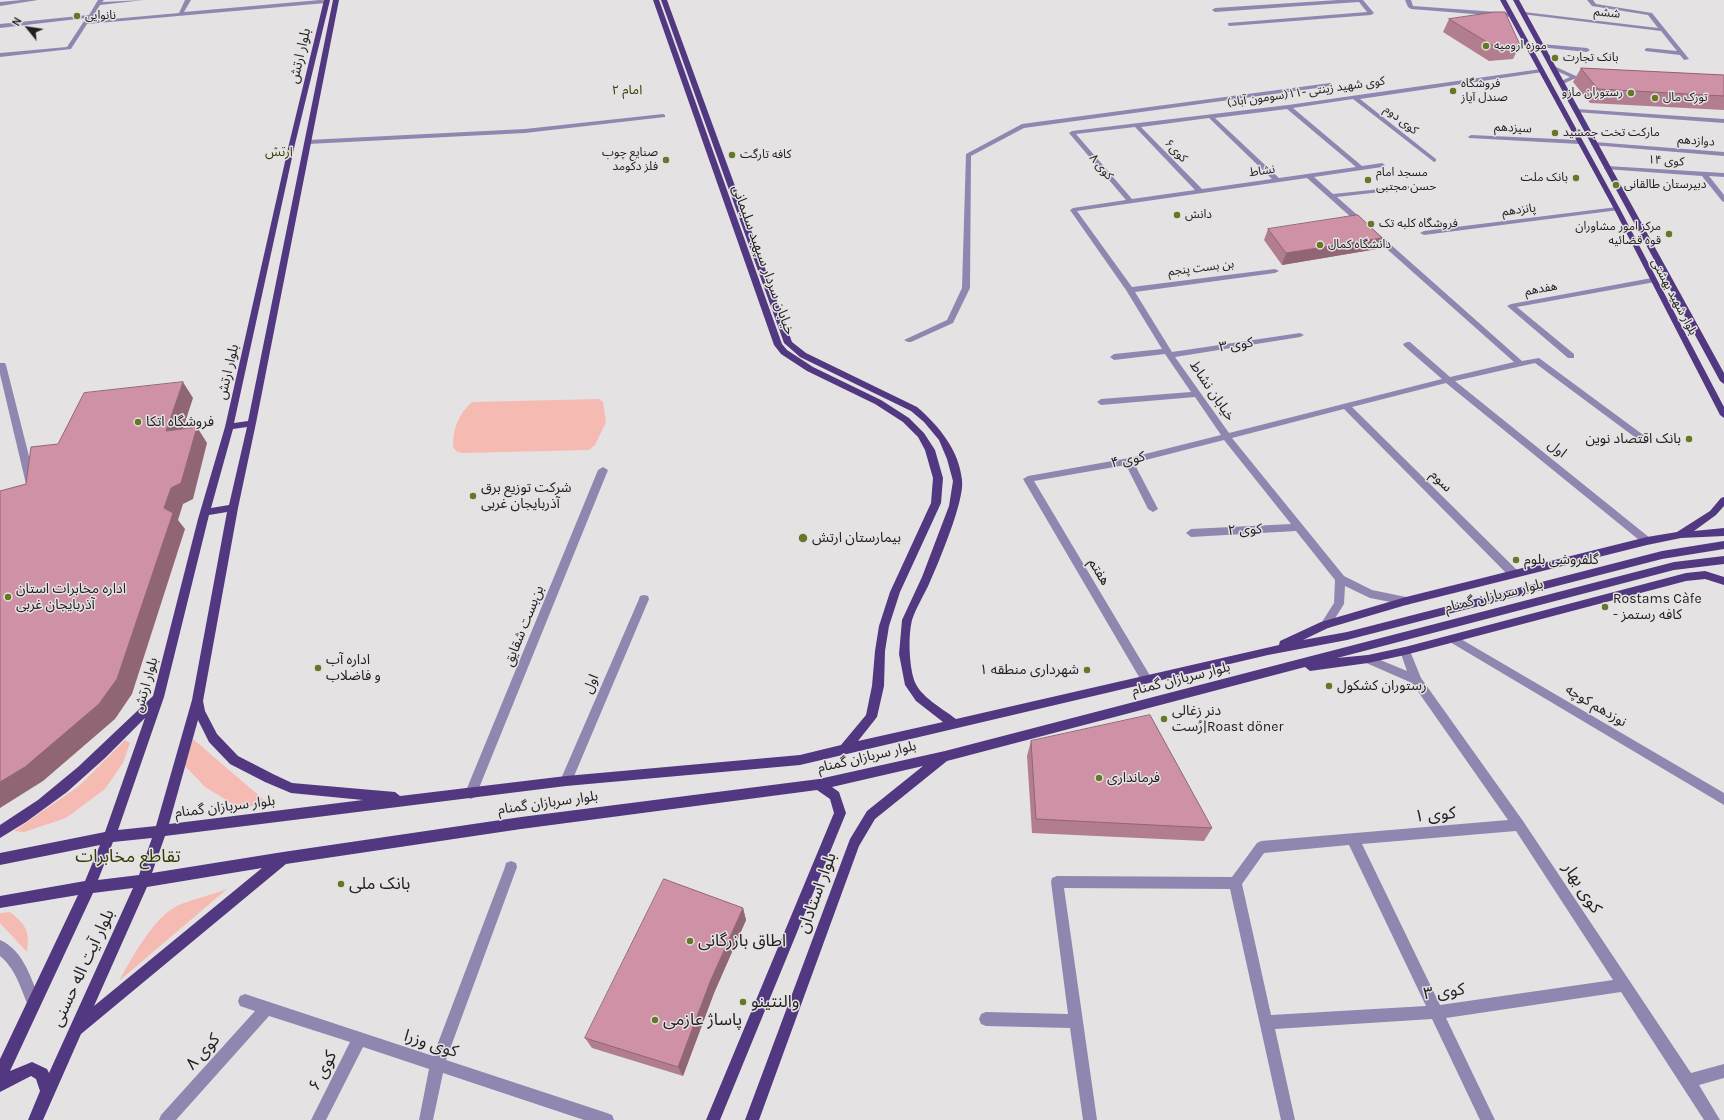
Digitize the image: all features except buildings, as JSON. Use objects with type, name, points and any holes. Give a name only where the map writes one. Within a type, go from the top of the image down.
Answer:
[{"type":"main road","name":"بلوار ارتش","points":[[109,837],[158,697],[229,427],[292,144],[326,0]]},
{"type":"main road","name":"بلوار ارتش","points":[[161,831],[198,700],[233,508],[252,423],[336,0]]},
{"type":"main road","name":"خیابان سردار سپهبد سلیمانی","points":[[656,0],[778,345],[784,352],[810,369],[878,402],[906,420],[920,435],[930,450],[938,478],[936,504],[895,592],[884,626],[880,651],[878,686],[871,717],[846,748]]},
{"type":"main road","name":"خیابان سردار سپهبد سلیمانی","points":[[664,0],[778,319],[788,343],[803,355],[821,365],[888,395],[914,409],[927,420],[944,439],[952,459],[958,482],[954,506],[927,577],[907,620],[904,654],[909,682],[920,698],[953,723]]},
{"type":"main road","name":"بلوار شهید بهشتی","points":[[1503,0],[1579,142],[1610,196],[1652,280],[1724,414]]},
{"type":"main road","name":"بلوار شهید بهشتی","points":[[1516,0],[1724,381]]},
{"type":"main road","points":[[292,144],[308,142]]},
{"type":"main road","points":[[1610,196],[1624,197]]},
{"type":"main road","points":[[229,427],[252,423]]},
{"type":"main road","points":[[1680,535],[1713,513],[1724,500]]},
{"type":"main road","points":[[206,512],[233,508]]},
{"type":"main road","points":[[1268,651],[1325,625],[1406,601],[1647,541],[1680,535],[1724,532]]},
{"type":"main road","name":"بلوار سربازان گمنام","points":[[0,859],[109,837],[566,781],[800,760],[953,723],[1268,651],[1347,636],[1662,555],[1724,546]]},
{"type":"main road","name":"بلوار سربازان گمنام","points":[[0,902],[89,887],[144,881],[283,858],[521,823],[819,784],[945,756],[1674,566],[1724,560]]},
{"type":"main road","points":[[1283,669],[1368,659],[1405,651],[1678,579],[1724,572]]},
{"type":"main road","points":[[1705,575],[1724,581]]},
{"type":"main road","points":[[0,832],[71,782],[119,737],[158,697]]},
{"type":"main road","points":[[198,700],[199,711],[213,738],[234,760],[269,778],[291,788],[417,800]]},
{"type":"main road","name":"بلوار استادان","points":[[752,1120],[854,843],[871,815],[945,756]]},
{"type":"main road","name":"بلوار استادان","points":[[713,1120],[840,813],[835,796],[819,784]]},
{"type":"main road","name":"بلوار آیت اله حسنی","points":[[35,1120],[144,881],[161,831]]},
{"type":"main road","name":"بلوار آیت اله حسنی","points":[[0,1075],[89,887],[109,837]]},
{"type":"main road","points":[[74,1032],[283,858]]},
{"type":"main road","points":[[0,1085],[18,1074],[32,1069],[42,1074],[48,1092]]},
{"type":"street","points":[[0,4],[35,0]]},
{"type":"street","points":[[0,55],[70,48],[99,2],[141,0]]},
{"type":"street","points":[[180,15],[188,0]]},
{"type":"street","points":[[86,23],[326,0]]},
{"type":"street","points":[[1268,0],[1276,6]]},
{"type":"street","points":[[1214,10],[1241,9],[1309,2],[1360,0],[1371,13],[1230,24]]},
{"type":"street","points":[[1408,0],[1411,8],[1511,15]]},
{"type":"street","points":[[1590,0],[1594,5],[1650,14],[1686,59]]},
{"type":"street","points":[[1309,2],[1316,8]]},
{"type":"street","points":[[1236,4],[1241,9]]},
{"type":"street","points":[[1322,12],[1327,17]]},
{"type":"street","name":"ششم","points":[[1524,14],[1663,30]]},
{"type":"street","points":[[0,26],[90,16]]},
{"type":"street","points":[[1541,46],[1587,50]]},
{"type":"street","points":[[1647,50],[1681,53]]},
{"type":"street","points":[[1552,67],[1575,77]]},
{"type":"street","name":"کوی شهید زینتی -۱۱(سومون آباد)","points":[[1072,133],[1288,107],[1541,71]]},
{"type":"street","points":[[1561,83],[1575,77],[1583,77]]},
{"type":"street","points":[[908,340],[950,321],[966,288],[968,155],[1022,126],[1330,85]]},
{"type":"street","name":"کوی دوم","points":[[1354,97],[1434,160]]},
{"type":"street","points":[[1288,107],[1361,168]]},
{"type":"street","points":[[1577,112],[1723,122]]},
{"type":"street","points":[[308,142],[525,130],[663,116]]},
{"type":"street","points":[[1210,116],[1277,180]]},
{"type":"street","name":"کوی۶","points":[[1136,125],[1200,191]]},
{"type":"street","name":"کوی ۸","points":[[1072,133],[1130,201]]},
{"type":"street","name":"سیزدهم","points":[[1471,137],[1579,142]]},
{"type":"street","name":"دوازدهم","points":[[1594,144],[1724,154]]},
{"type":"street","name":"نشاط","points":[[1073,210],[1382,166]]},
{"type":"street","name":"کوی ۱۴","points":[[1607,168],[1724,175]]},
{"type":"street","points":[[1704,174],[1724,200]]},
{"type":"street","points":[[1310,176],[1521,364]]},
{"type":"street","points":[[1332,196],[1408,187]]},
{"type":"street","name":"پانزدهم","points":[[1424,233],[1616,209]]},
{"type":"street","name":"خیابان نشاط","points":[[1073,210],[1130,290],[1169,353],[1227,437],[1340,579]]},
{"type":"street","name":"بن بست پنجم","points":[[1130,290],[1275,271]]},
{"type":"street","name":"هفدهم","points":[[1571,356],[1511,306],[1652,280]]},
{"type":"street","name":"کوی ۳","points":[[1169,353],[1300,335]]},
{"type":"street","name":"اول","points":[[1407,344],[1448,380],[1647,541]]},
{"type":"street","points":[[1114,357],[1169,353]]},
{"type":"street","name":"کوی ۴","points":[[1028,479],[1129,461],[1347,407],[1448,380],[1536,360],[1643,438]]},
{"type":"street","points":[[2,365],[32,490],[31,494]]},
{"type":"street","points":[[1101,402],[1198,394]]},
{"type":"street","name":"سوم","points":[[1347,407],[1514,574]]},
{"type":"street","points":[[1129,461],[1153,509]]},
{"type":"street","name":"بن‌بست شقایق","points":[[471,793],[603,470]]},
{"type":"street","name":"هفتم","points":[[1028,479],[1146,679]]},
{"type":"street","name":"کوی ۲","points":[[1191,533],[1298,527]]},
{"type":"street","points":[[1325,625],[1339,604],[1340,579],[1370,594],[1406,601]]},
{"type":"street","name":"اول","points":[[566,781],[644,599]]},
{"type":"street","name":"نوزدهم کوچه","points":[[1454,639],[1724,799]]},
{"type":"street","name":"کوی بهار","points":[[1405,651],[1416,680],[1519,825],[1713,1120]]},
{"type":"street","points":[[1368,659],[1416,680]]},
{"type":"street","name":"کوی ۱","points":[[1235,883],[1261,847],[1519,825]]},
{"type":"street","points":[[1353,840],[1488,1120]]},
{"type":"street","points":[[426,1120],[437,1064],[511,867]]},
{"type":"street","points":[[1090,1120],[1058,882],[1235,883],[1288,1120]]},
{"type":"street","points":[[0,947],[5,950],[22,972],[34,1004]]},
{"type":"street","name":"کوی ۳","points":[[1267,1022],[1436,1012],[1624,984]]},
{"type":"street","name":"کوی وزرا","points":[[245,1001],[437,1064],[575,1116],[606,1120]]},
{"type":"street","name":"کوی ۸","points":[[166,1120],[267,1008]]},
{"type":"street","points":[[986,1019],[1077,1021]]},
{"type":"street","name":"کوی ۶","points":[[318,1120],[359,1039]]},
{"type":"street","points":[[1688,1081],[1724,1071]]},
{"type":"shaded area","points":[[599,399],[603,402],[606,422],[595,445],[589,450],[463,453],[457,452],[453,447],[457,422],[472,402]]},
{"type":"shaded area","points":[[193,739],[271,806],[236,806],[205,787],[185,766]]},
{"type":"shaded area","points":[[125,740],[130,743],[123,763],[105,789],[66,818],[24,832],[14,831],[79,786]]},
{"type":"shaded area","points":[[227,889],[119,981],[144,939],[168,912],[177,906]]},
{"type":"shaded area","points":[[10,912],[26,929],[28,939],[27,952],[0,923],[0,913]]},
{"type":"place","name":"نانوایی","points":[[77,16]]},
{"type":"place","name":"موزه ارومیه","points":[[1486,46]]},
{"type":"place","name":"بانک تجارت","points":[[1555,58]]},
{"type":"place","name":"فروشگاه صندل آیاز","points":[[1453,91]]},
{"type":"place","name":"رستوران مازو","points":[[1631,93]]},
{"type":"place","name":"تورک مال","points":[[1655,98]]},
{"type":"place","name":"مارکت تخت جمشید","points":[[1555,133]]},
{"type":"place","name":"کافه تارگت","points":[[732,155]]},
{"type":"place","name":"صنایع چوب فلز دکومد","points":[[666,160]]},
{"type":"place","name":"بانک ملت","points":[[1576,178]]},
{"type":"place","name":"مسجد امام حسن مجتبی","points":[[1368,180]]},
{"type":"place","name":"دبیرستان طالقانی","points":[[1616,185]]},
{"type":"place","name":"دانش","points":[[1177,215]]},
{"type":"place","name":"فروشگاه کلبه تک","points":[[1371,224]]},
{"type":"place","name":"مرکز امور مشاوران قوه قضائیه","points":[[1669,234]]},
{"type":"place","name":"دانشگاه کمال","points":[[1320,245]]},
{"type":"place","name":"فروشگاه اتکا","points":[[138,422]]},
{"type":"place","name":"بانک اقتصاد نوین","points":[[1689,439]]},
{"type":"place","name":"شرکت توزیع برق آذربایجان غربی","points":[[473,496]]},
{"type":"place","name":"بیمارستان ارتش","points":[[803,538]]},
{"type":"place","name":"گلفروشی بلوم","points":[[1516,560]]},
{"type":"place","name":"اداره مخابرات استان آذربایجان غربی","points":[[8,597]]},
{"type":"place","name":"Rostams Càfe - کافه رستمز","points":[[1605,607]]},
{"type":"place","name":"اداره آب و فاضلاب","points":[[318,668]]},
{"type":"place","name":"شهرداری منطقه ۱","points":[[1087,670]]},
{"type":"place","name":"رستوران کشکول","points":[[1329,686]]},
{"type":"place","name":"دنر زغالی رُست|Roast döner","points":[[1164,719]]},
{"type":"place","name":"فرمانداری","points":[[1099,778]]},
{"type":"place","name":"بانک ملى","points":[[341,884]]},
{"type":"place","name":"اطاق بازرگانی","points":[[690,941]]},
{"type":"place","name":"والنتینو","points":[[743,1002]]},
{"type":"place","name":"پاساژ عازمی","points":[[655,1020]]},
{"type":"district","name":"امام ۲","points":[[627,90]]},
{"type":"district","name":"ارتش","points":[[279,152]]},
{"type":"district","name":"تقاطع مخابرات","points":[[128,857]]}]
